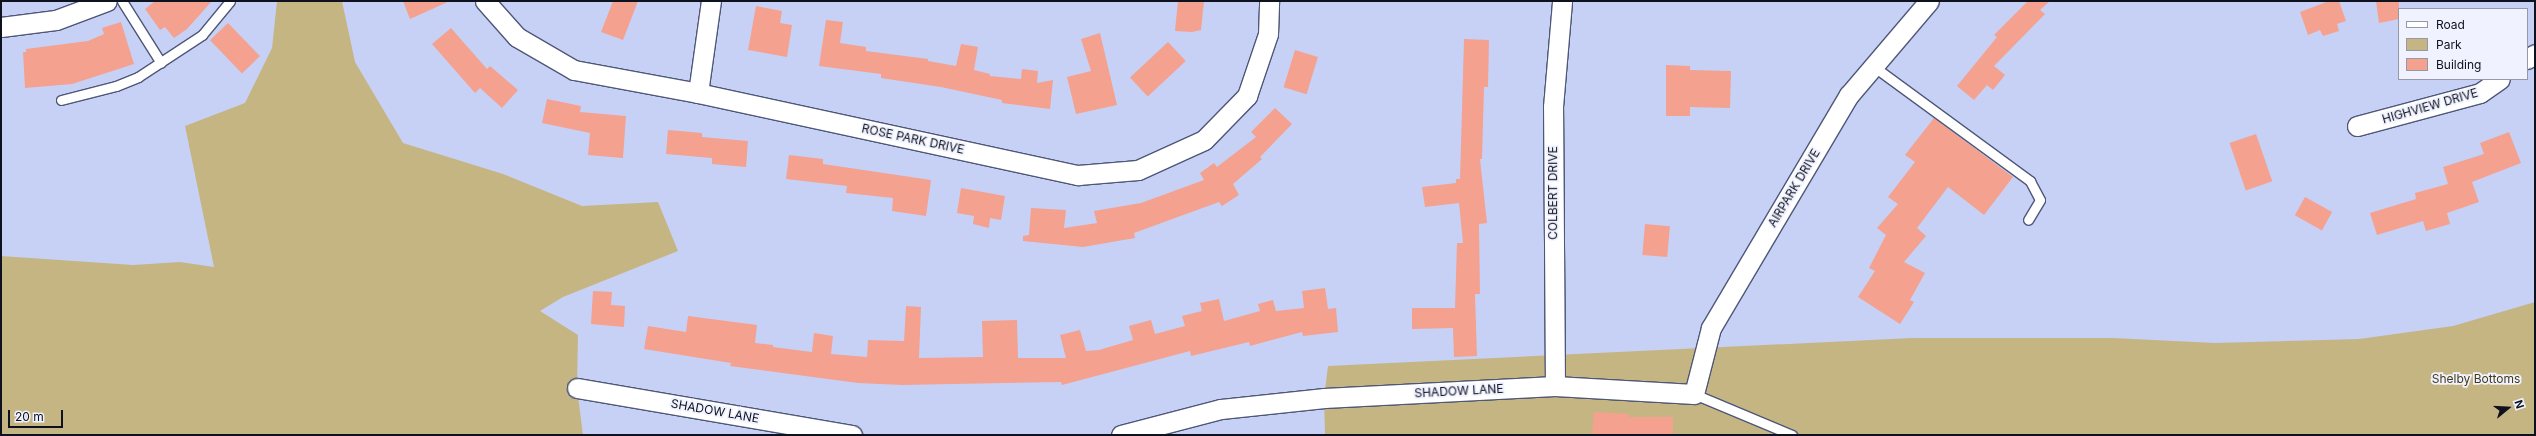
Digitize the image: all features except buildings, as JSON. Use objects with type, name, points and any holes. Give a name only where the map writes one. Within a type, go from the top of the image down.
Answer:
[{"type":"street","points":[[1,27],[56,20],[107,1]]},
{"type":"street","name":"ROSE PARK DRIVE","points":[[484,1],[517,37],[574,70],[698,92],[1078,175],[1138,170],[1204,140],[1247,96],[1268,34],[1269,1]]},
{"type":"street","points":[[698,92],[711,1]]},
{"type":"street","name":"COLBERT DRIVE","points":[[1555,386],[1553,107],[1562,1]]},
{"type":"street","name":"AIRPARK DRIVE","points":[[1694,394],[1711,328],[1849,95],[1929,1]]},
{"type":"street","name":"HIGHVIEW DRIVE","points":[[2357,126],[2480,93],[2499,80]]},
{"type":"street","name":"SHADOW LANE","points":[[1121,435],[1221,409],[1324,398],[1555,386],[1694,394]]},
{"type":"street","name":"SHADOW LANE","points":[[577,388],[852,435]]},
{"type":"lane","points":[[122,1],[160,63]]},
{"type":"lane","points":[[61,100],[116,86],[160,63],[202,35],[230,1]]},
{"type":"lane","points":[[1873,66],[2030,181],[2040,200],[2028,220]]},
{"type":"lane","name":"SHADOW LANE","points":[[1694,394],[1792,435]]},
{"type":"green space","points":[[277,1],[342,1],[355,62],[403,143],[503,174],[582,206],[658,202],[678,251],[563,297],[540,311],[578,335],[577,388],[583,435],[1,435],[1,256],[133,265],[180,262],[214,267],[185,126],[245,103],[272,48]]},
{"type":"green space","name":"Shelby Bottoms","points":[[2535,302],[2535,435],[1325,435],[1324,398],[1328,366],[1912,338],[2113,338],[2215,343],[2359,339],[2453,326]]}]
